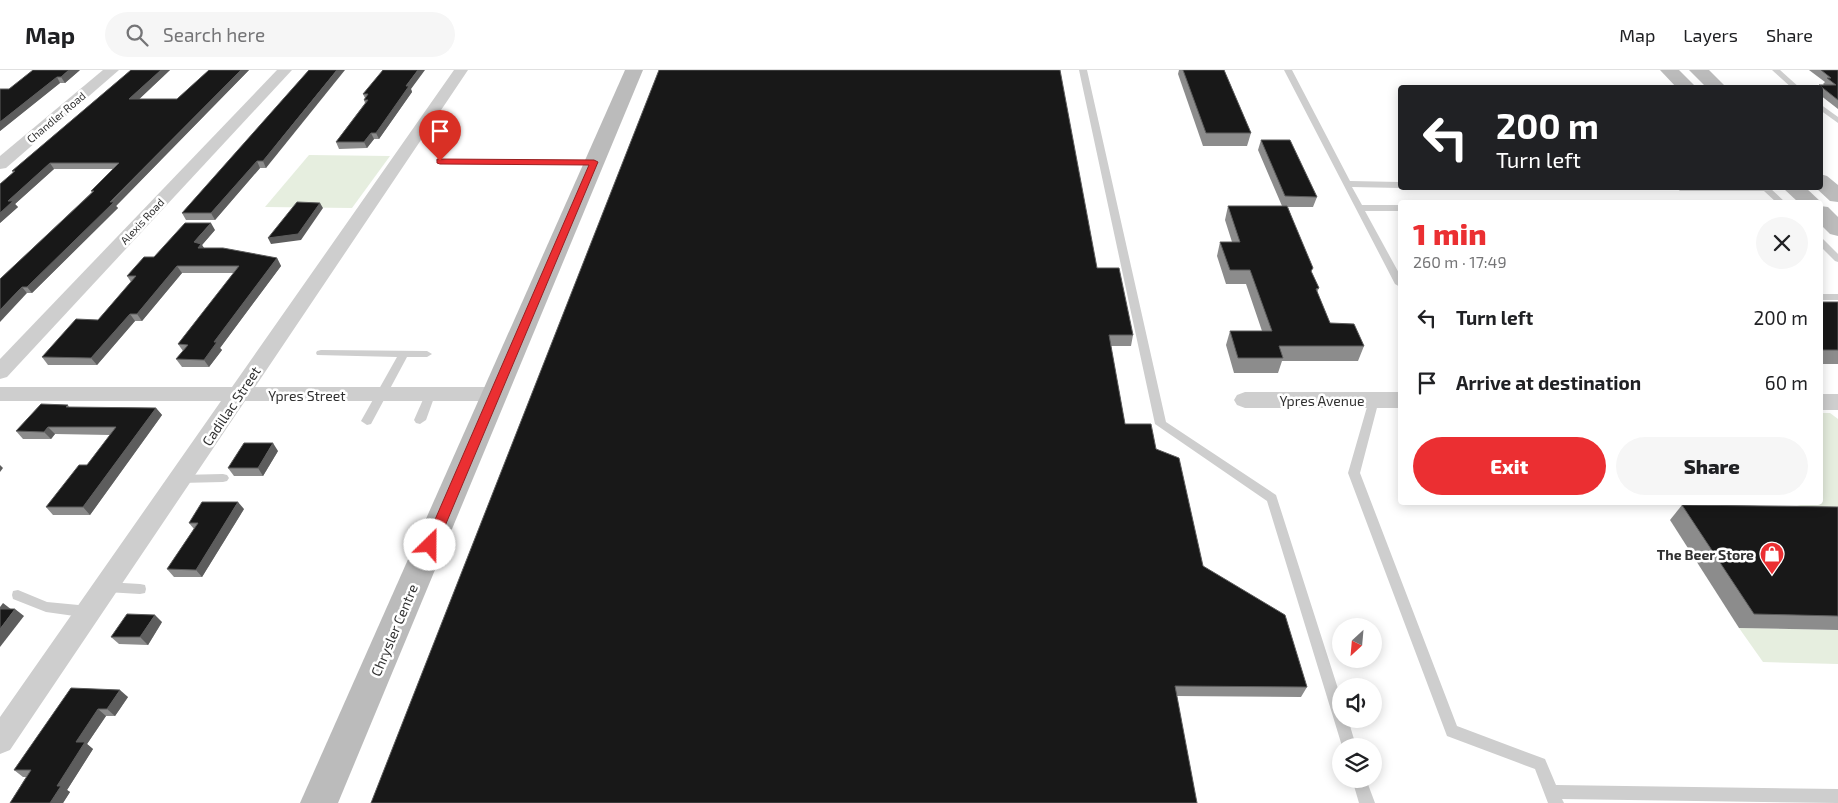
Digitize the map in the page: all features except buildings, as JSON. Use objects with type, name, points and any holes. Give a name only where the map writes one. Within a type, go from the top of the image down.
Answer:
[{"type":"street","name":"Chandler Road","points":[[0,164],[112,70]]},
{"type":"street","name":"Alexis Road","points":[[0,372],[285,70]]},
{"type":"street","name":"Cadillac Street","points":[[0,741],[461,70]]},
{"type":"street","name":"Chrysler Centre","points":[[319,803],[634,70]]},
{"type":"street","points":[[1669,70],[1685,85]]},
{"type":"street","points":[[1698,70],[1715,85]]},
{"type":"street","points":[[1823,183],[1838,196]]},
{"type":"street","points":[[1796,190],[1808,200]]},
{"type":"street","points":[[1823,215],[1838,229]]},
{"type":"street","name":"Ypres Street","points":[[0,394],[237,396],[495,394]]},
{"type":"street","name":"Ypres Avenue","points":[[1244,400],[1398,400]]},
{"type":"street","points":[[1823,402],[1838,402]]},
{"type":"lane","points":[[1083,70],[1161,424],[1272,498],[1347,738]]},
{"type":"lane","points":[[1288,70],[1398,280]]},
{"type":"lane","points":[[1776,70],[1794,85]]},
{"type":"lane","points":[[1823,108],[1838,121]]},
{"type":"lane","points":[[440,161],[594,162]]},
{"type":"lane","points":[[1347,184],[1398,185]]},
{"type":"lane","points":[[1768,190],[1779,200]]},
{"type":"lane","points":[[1359,208],[1398,208]]},
{"type":"lane","points":[[1823,244],[1838,259]]},
{"type":"lane","points":[[1823,297],[1838,297]]},
{"type":"lane","points":[[321,353],[427,354]]},
{"type":"lane","points":[[367,421],[404,354]]},
{"type":"lane","points":[[420,420],[430,395]]},
{"type":"lane","points":[[1374,400],[1354,473],[1452,730],[1540,764],[1554,797],[1838,796]]},
{"type":"lane","points":[[180,479],[223,478]]},
{"type":"lane","points":[[106,587],[140,589]]},
{"type":"lane","points":[[18,596],[46,607],[89,612]]},
{"type":"lane","points":[[1362,788],[1367,803]]},
{"type":"green space","points":[[309,155],[390,156],[352,208],[265,207]]},
{"type":"green space","points":[[1823,413],[1830,413],[1838,419],[1838,522],[1790,508],[1800,505],[1823,505]]},
{"type":"green space","points":[[1739,628],[1838,630],[1838,664],[1763,662]]},
{"type":"place","name":"The Beer Store","points":[[1772,575]]},
{"type":"route","points":[[430,545],[594,162],[440,161]]}]
